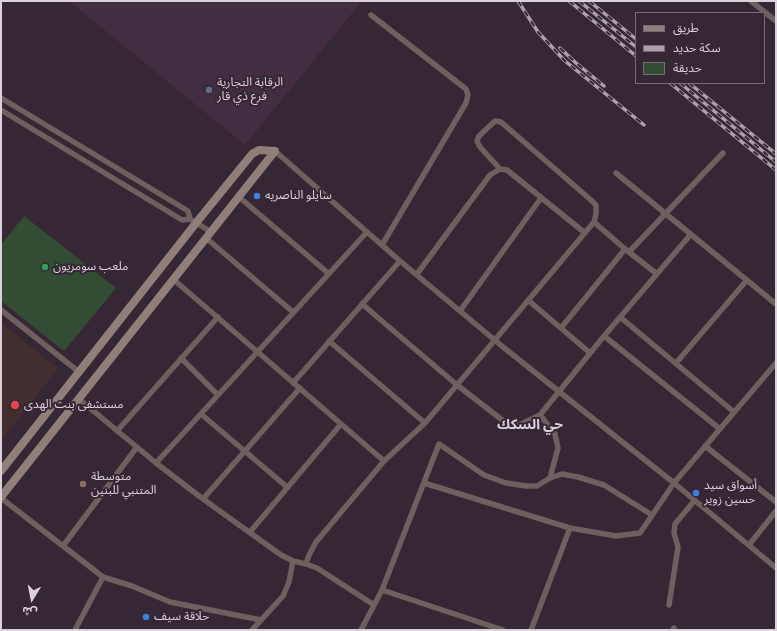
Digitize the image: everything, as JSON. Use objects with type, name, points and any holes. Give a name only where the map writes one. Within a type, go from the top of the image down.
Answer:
[{"type":"street","points":[[751,1],[765,12]]},
{"type":"street","points":[[765,12],[776,21]]},
{"type":"street","points":[[371,15],[466,89],[468,95],[466,103],[382,245]]},
{"type":"street","points":[[1,98],[188,211],[193,221],[293,312]]},
{"type":"street","points":[[1,110],[182,220],[193,221]]},
{"type":"street","points":[[306,564],[316,542],[384,461],[425,423],[594,222],[596,205],[501,122],[495,121],[479,136],[477,141],[480,147],[500,169]]},
{"type":"street","points":[[1,471],[79,372],[193,221],[252,154],[259,150],[275,151],[400,261],[460,311],[695,500],[776,568]]},
{"type":"street","points":[[261,620],[170,602],[132,586],[103,577],[1,497],[275,151]]},
{"type":"street","points":[[561,328],[627,251],[666,214],[723,153]]},
{"type":"street","points":[[417,274],[490,175],[500,169],[507,170],[585,233]]},
{"type":"street","points":[[616,173],[776,304]]},
{"type":"street","points":[[239,197],[328,273]]},
{"type":"street","points":[[460,311],[541,198]]},
{"type":"street","points":[[594,222],[627,251],[657,274]]},
{"type":"street","points":[[156,463],[367,232]]},
{"type":"street","points":[[362,304],[457,386],[506,423],[513,425],[521,424],[540,415],[604,336],[691,234]]},
{"type":"street","points":[[293,383],[329,340],[400,261]]},
{"type":"street","points":[[173,279],[384,461]]},
{"type":"street","points":[[676,363],[747,280]]},
{"type":"street","points":[[528,300],[590,353]]},
{"type":"street","points":[[1,310],[79,372]]},
{"type":"street","points":[[117,431],[218,317]]},
{"type":"street","points":[[620,317],[734,412]]},
{"type":"street","points":[[604,336],[720,429]]},
{"type":"street","points":[[329,340],[425,423]]},
{"type":"street","points":[[181,358],[218,395]]},
{"type":"street","points":[[424,484],[570,528],[616,536],[640,533],[674,483],[776,363]]},
{"type":"street","points":[[202,499],[300,388]]},
{"type":"street","points":[[79,399],[202,499],[281,555],[292,561],[317,568],[374,605]]},
{"type":"street","points":[[201,414],[287,487]]},
{"type":"street","points":[[540,415],[555,434],[558,448],[550,478]]},
{"type":"street","points":[[250,532],[341,424]]},
{"type":"street","points":[[361,630],[382,590],[439,444],[484,475],[506,483],[537,486],[550,478],[562,474],[578,477],[604,485],[652,515]]},
{"type":"street","points":[[705,446],[776,502]]},
{"type":"street","points":[[63,546],[137,447]]},
{"type":"street","points":[[669,605],[678,548],[674,533],[676,524],[695,500]]},
{"type":"street","points":[[750,545],[776,511]]},
{"type":"street","points":[[531,630],[570,528]]},
{"type":"street","points":[[252,630],[283,596],[287,589],[291,575],[292,561]]},
{"type":"street","points":[[76,630],[103,577]]},
{"type":"street","points":[[382,590],[503,630]]},
{"type":"shaded area","points":[[69,1],[362,1],[245,145]]},
{"type":"shaded area","name":"مستشفى بنت الهدى","points":[[1,323],[58,368],[1,441]]},
{"type":"green space","name":"ملعب سومريون","points":[[24,216],[116,288],[64,351],[1,301],[1,245]]},
{"type":"railway","points":[[518,1],[538,32],[565,61],[644,125]]},
{"type":"railway","points":[[569,1],[635,55]]},
{"type":"railway","points":[[579,1],[635,46]]},
{"type":"railway","points":[[589,1],[635,38]]},
{"type":"railway","points":[[560,48],[604,86]]},
{"type":"railway","points":[[671,84],[776,170]]},
{"type":"railway","points":[[681,84],[776,162]]},
{"type":"railway","points":[[690,84],[776,154]]},
{"type":"place","name":"الرقابة التجارية فرع ذي قار","points":[[209,90]]},
{"type":"place","name":"سايلو الناصريه","points":[[257,196]]},
{"type":"place","name":"ملعب سومريون","points":[[45,267]]},
{"type":"place","name":"مستشفى بنت الهدى","points":[[15,405]]},
{"type":"place","name":"متوسطة المتنبي للبنين","points":[[83,484]]},
{"type":"place","name":"أسواق سيد حسين زوير","points":[[696,493]]},
{"type":"place","name":"حلاقة سيف","points":[[146,617]]},
{"type":"district","name":"حي السكك","points":[[530,425]]}]
